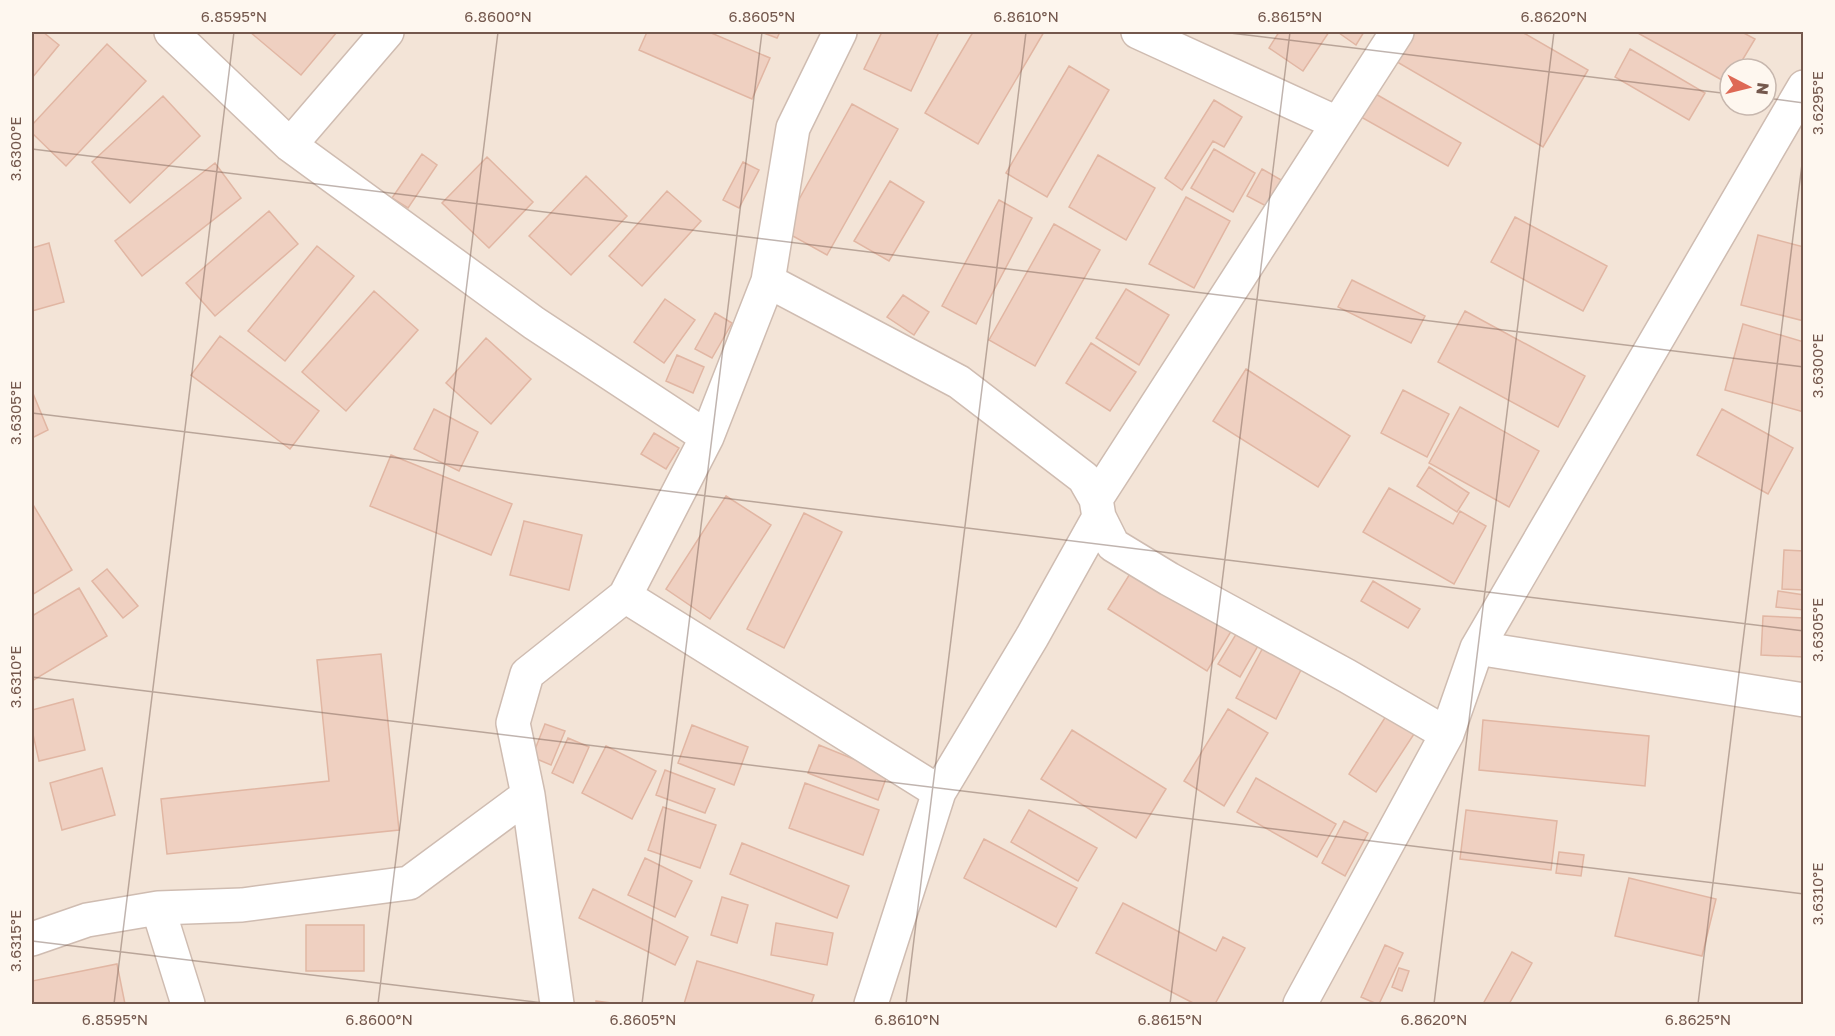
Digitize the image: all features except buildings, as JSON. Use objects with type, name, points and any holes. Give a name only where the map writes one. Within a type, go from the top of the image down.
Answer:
[{"type":"street","points":[[171,32],[290,146],[534,323],[707,437]]},
{"type":"street","points":[[290,146],[387,32]]},
{"type":"street","points":[[557,1005],[528,795],[513,723],[527,674],[626,596],[707,437],[768,281],[793,128],[840,32]]},
{"type":"street","points":[[1138,32],[1337,123]]},
{"type":"street","points":[[871,1005],[939,792],[1032,637],[1097,508],[1337,123],[1397,32]]},
{"type":"street","points":[[1300,1005],[1447,734],[1477,648],[1803,87]]},
{"type":"street","points":[[768,281],[958,382],[1084,478],[1113,545],[1169,579],[1347,676],[1447,734]]},
{"type":"street","points":[[626,596],[939,792]]},
{"type":"street","points":[[1477,648],[1803,700]]},
{"type":"street","points":[[32,939],[87,920],[158,908],[242,905],[409,883],[528,795]]},
{"type":"street","points":[[158,908],[188,1005]]},
{"type":"shaded area","points":[[32,32],[1803,32],[1803,1004],[32,1004]]}]
